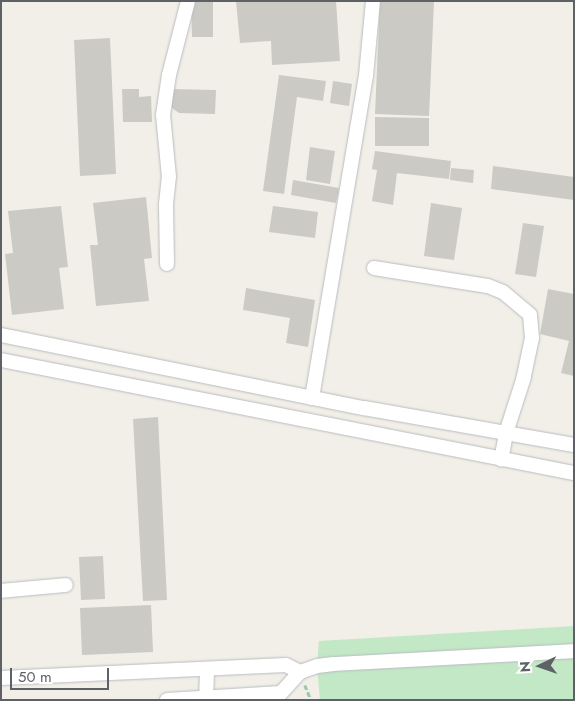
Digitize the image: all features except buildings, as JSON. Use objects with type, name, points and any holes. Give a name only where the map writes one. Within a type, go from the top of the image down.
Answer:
[{"type":"street","points":[[167,264],[166,204],[169,177],[163,115],[169,75],[188,1]]},
{"type":"street","points":[[312,398],[366,76],[373,1]]},
{"type":"street","points":[[374,268],[488,286],[503,292],[530,315],[532,338],[524,377],[506,433],[501,460]]},
{"type":"street","points":[[1,335],[312,398],[574,445]]},
{"type":"street","points":[[1,360],[574,473]]},
{"type":"street","points":[[1,591],[66,586]]},
{"type":"street","points":[[167,700],[281,693],[300,672],[317,666],[574,651]]},
{"type":"street","points":[[1,678],[286,665],[300,672]]},
{"type":"street","points":[[206,670],[206,699]]},
{"type":"green space","points":[[574,626],[574,700],[320,700],[317,666],[319,641]]}]
